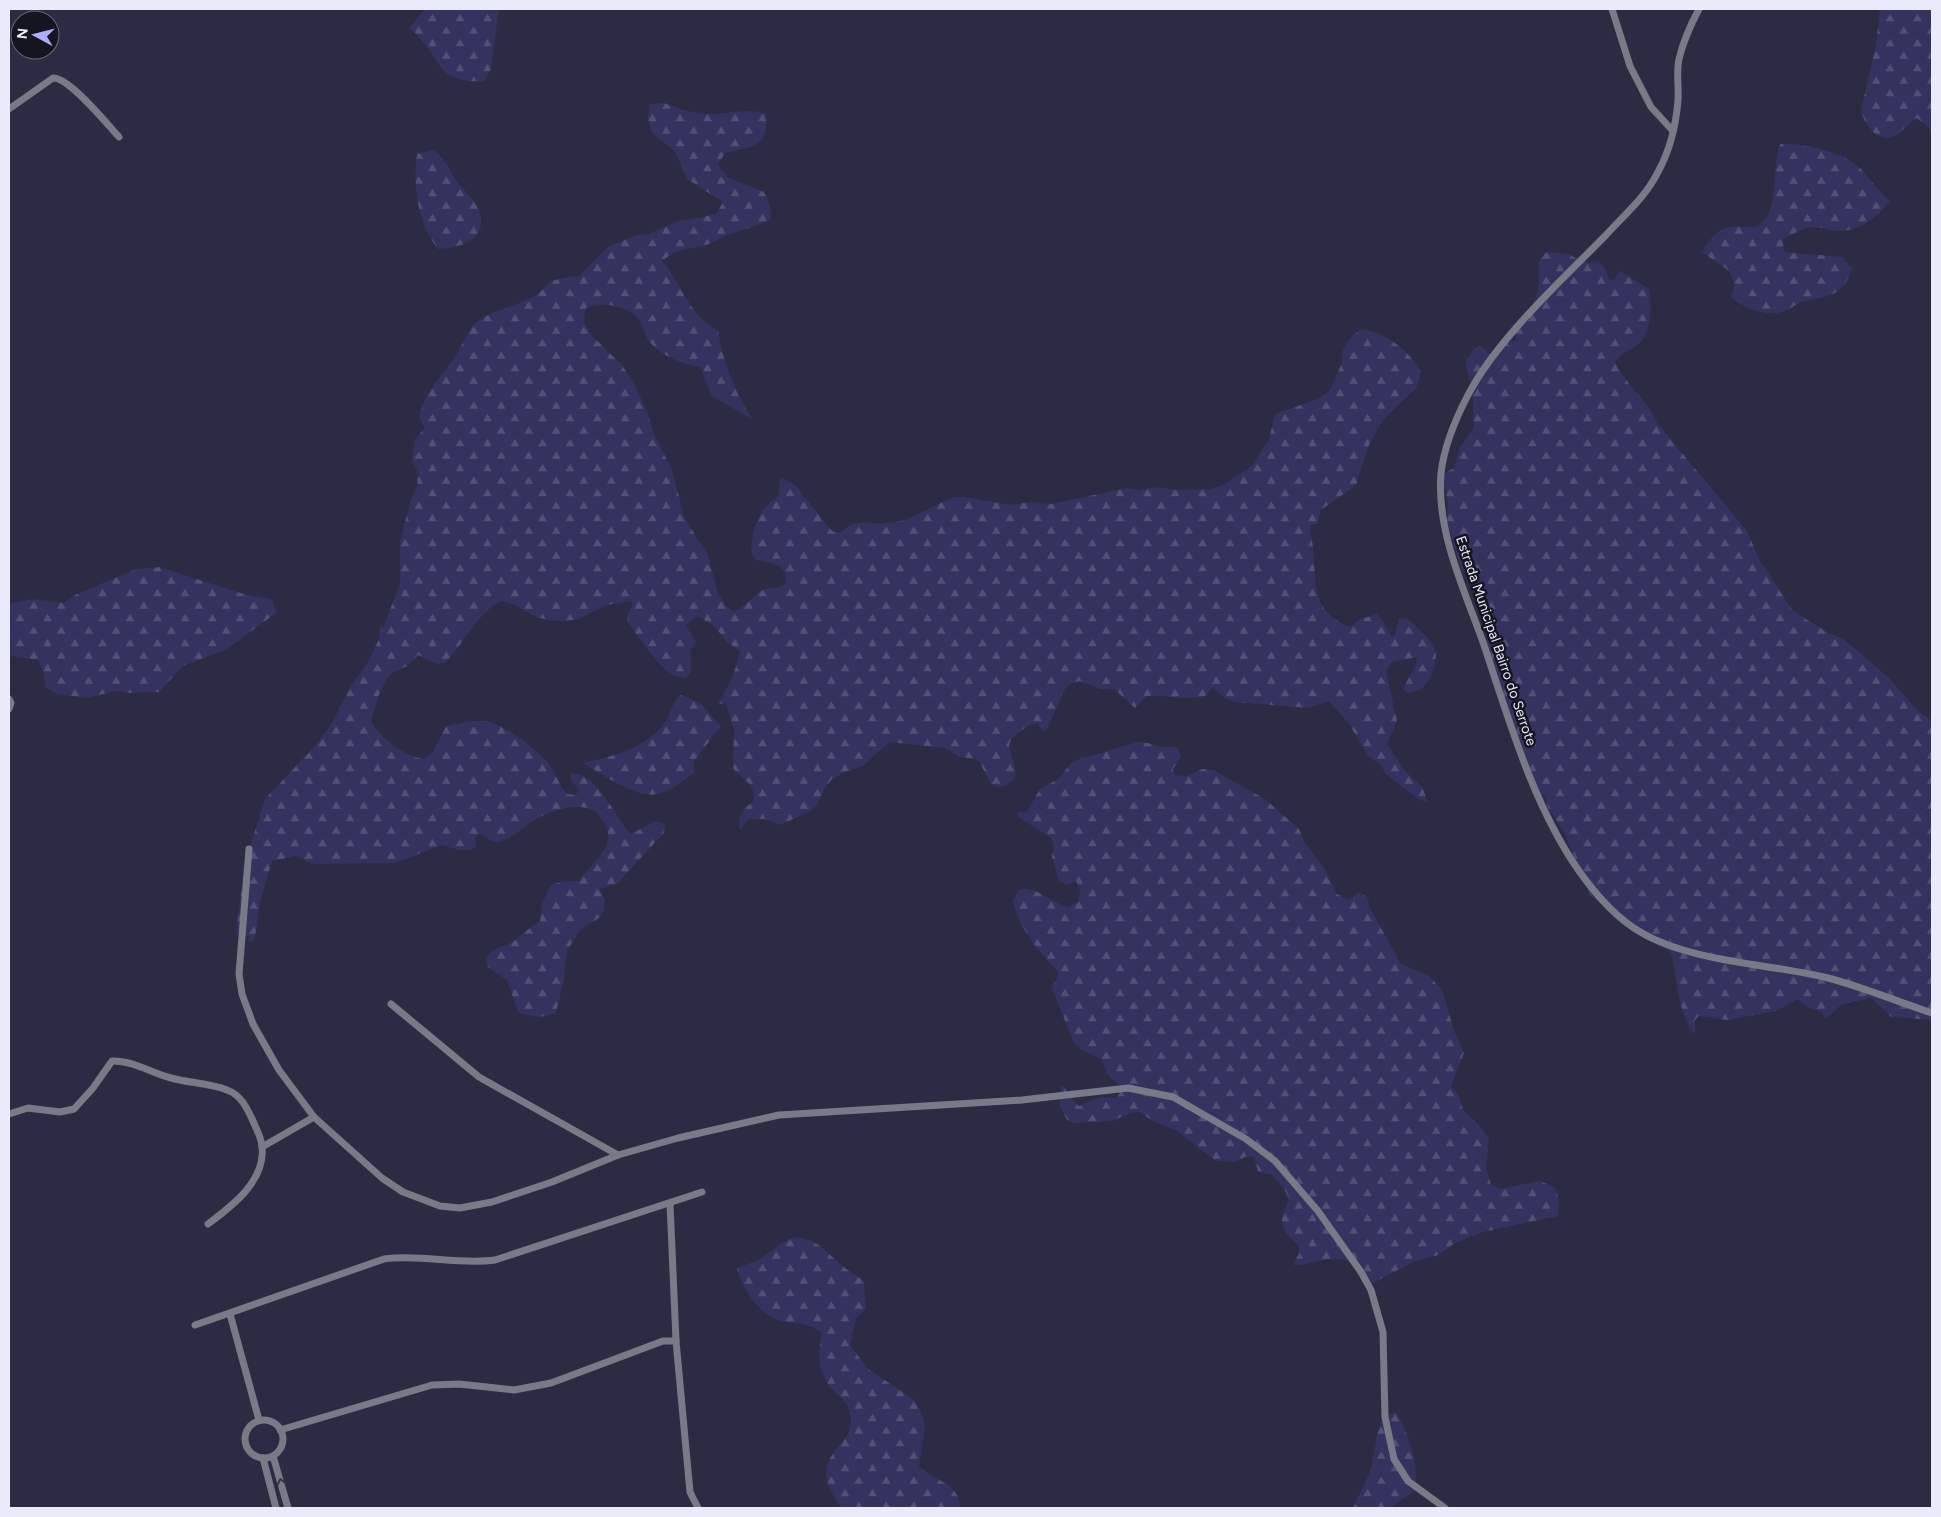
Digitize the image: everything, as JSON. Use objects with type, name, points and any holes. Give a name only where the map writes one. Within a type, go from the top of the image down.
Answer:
[{"type":"street","points":[[1612,9],[1630,66],[1651,107],[1673,131]]},
{"type":"street","name":"Estrada Municipal Bairro do Serrote","points":[[1699,9],[1691,24],[1678,62],[1678,101],[1670,150],[1644,197],[1556,285],[1493,356],[1468,394],[1451,436],[1441,471],[1442,498],[1447,535],[1520,751],[1540,797],[1563,846],[1579,872],[1597,894],[1620,917],[1640,932],[1662,943],[1704,954],[1829,979],[1932,1013]]},
{"type":"street","points":[[9,109],[53,78],[62,79],[119,137]]},
{"type":"street","points":[[9,699],[11,703],[9,709]]},
{"type":"street","points":[[250,849],[239,951],[239,974],[242,994],[253,1024],[266,1047],[314,1117],[382,1178],[403,1192],[440,1206],[460,1208],[492,1202],[618,1155],[678,1138],[779,1115],[1022,1100],[1128,1088],[1173,1097],[1246,1139],[1275,1162],[1318,1211],[1361,1272],[1371,1290],[1384,1332],[1385,1417],[1394,1458],[1408,1481],[1445,1508]]},
{"type":"street","points":[[391,1004],[479,1077],[618,1155]]},
{"type":"street","points":[[9,1114],[28,1108],[60,1112],[74,1108],[93,1088],[108,1065],[117,1061],[186,1082],[219,1088],[232,1093],[247,1108],[262,1146],[259,1164],[252,1183],[242,1196],[208,1224]]},
{"type":"street","points":[[262,1146],[314,1117]]},
{"type":"street","points":[[195,1325],[384,1259],[407,1258],[460,1263],[495,1260],[702,1192]]},
{"type":"street","points":[[670,1203],[676,1341],[690,1492],[698,1508]]},
{"type":"street","points":[[230,1314],[259,1420]]},
{"type":"street","points":[[280,1430],[432,1385],[459,1384],[514,1390],[551,1383],[663,1341],[676,1341]]},
{"type":"street","points":[[259,1420],[274,1422],[280,1430],[282,1444],[273,1456],[263,1458],[250,1452],[244,1439],[250,1425],[259,1420]]},
{"type":"street","points":[[273,1456],[288,1508]]},
{"type":"street","points":[[263,1458],[276,1508]]},
{"type":"green space","points":[[425,9],[499,9],[491,69],[484,81],[467,81],[455,78],[446,73],[440,66],[420,38],[409,28]]},
{"type":"green space","points":[[1880,9],[1932,9],[1932,130],[1917,118],[1895,136],[1889,138],[1878,135],[1865,121],[1861,110],[1876,45]]},
{"type":"green space","points":[[664,103],[703,114],[752,111],[766,114],[765,134],[761,140],[751,147],[725,153],[718,165],[727,177],[764,192],[770,206],[771,219],[706,245],[677,252],[662,261],[693,309],[709,325],[718,330],[723,354],[731,377],[753,420],[712,396],[700,367],[672,358],[653,346],[647,338],[639,319],[625,309],[612,305],[592,306],[586,308],[584,322],[591,335],[622,365],[633,382],[647,411],[654,435],[672,470],[685,519],[708,555],[718,594],[726,606],[733,612],[761,591],[781,586],[785,583],[786,578],[783,569],[775,564],[756,560],[751,552],[757,521],[765,508],[778,496],[782,478],[795,485],[832,531],[839,533],[852,524],[866,522],[882,524],[906,520],[953,497],[965,497],[1010,505],[1030,502],[1051,504],[1127,488],[1139,490],[1158,487],[1178,490],[1210,489],[1223,485],[1252,466],[1269,439],[1275,414],[1318,399],[1330,390],[1341,365],[1343,350],[1350,338],[1361,329],[1370,331],[1388,338],[1404,350],[1417,365],[1421,373],[1416,388],[1383,420],[1369,445],[1356,485],[1321,510],[1317,524],[1311,525],[1316,584],[1321,604],[1327,612],[1350,627],[1358,620],[1377,614],[1392,638],[1399,619],[1406,618],[1433,645],[1436,655],[1435,666],[1428,682],[1419,690],[1406,693],[1403,689],[1417,662],[1416,657],[1392,662],[1386,672],[1397,721],[1387,744],[1406,772],[1423,788],[1427,802],[1418,799],[1386,774],[1380,764],[1368,756],[1349,724],[1329,701],[1308,708],[1235,702],[1225,698],[1212,687],[1207,695],[1192,698],[1147,696],[1135,708],[1114,689],[1100,689],[1079,681],[1070,684],[1064,690],[1047,730],[1043,731],[1038,724],[1031,724],[1020,731],[1010,742],[1009,746],[1016,774],[1013,781],[1005,786],[998,787],[991,784],[976,759],[960,757],[945,748],[889,742],[863,766],[832,779],[824,789],[817,805],[809,812],[780,825],[765,819],[749,819],[740,830],[740,817],[743,811],[753,802],[754,796],[749,784],[733,768],[734,730],[726,703],[718,704],[732,679],[740,653],[739,650],[728,643],[715,627],[700,617],[695,617],[686,626],[696,642],[690,651],[691,672],[686,678],[670,673],[662,666],[628,623],[627,617],[633,604],[631,601],[607,605],[577,620],[552,621],[536,617],[513,604],[501,601],[478,620],[445,663],[437,664],[418,655],[407,666],[390,674],[380,692],[371,721],[386,740],[407,754],[423,759],[433,752],[446,726],[479,721],[496,724],[521,739],[544,758],[567,794],[575,795],[580,790],[571,781],[571,773],[581,775],[590,780],[605,797],[631,834],[656,821],[665,824],[664,833],[617,884],[600,889],[605,900],[604,911],[599,918],[581,929],[567,951],[564,979],[556,1013],[537,1017],[518,1012],[507,980],[488,967],[486,960],[491,952],[511,943],[540,921],[542,904],[551,885],[564,881],[579,881],[603,852],[608,837],[607,829],[597,812],[588,808],[571,807],[554,811],[528,824],[504,841],[493,842],[479,834],[475,838],[476,847],[470,850],[459,850],[442,845],[395,863],[312,864],[296,856],[272,861],[260,903],[255,937],[253,941],[249,942],[249,936],[236,935],[244,866],[265,799],[316,745],[332,723],[351,686],[368,662],[379,639],[381,625],[383,629],[400,583],[400,541],[411,499],[417,486],[418,473],[412,460],[415,439],[425,428],[420,418],[422,406],[471,329],[486,316],[535,296],[550,281],[573,276],[578,277],[608,247],[636,235],[649,234],[676,222],[716,214],[723,202],[687,179],[675,151],[652,133],[648,119],[650,104]]},
{"type":"green space","points":[[1780,144],[1823,149],[1844,157],[1861,169],[1890,201],[1868,222],[1855,228],[1840,231],[1809,227],[1783,239],[1784,252],[1843,257],[1852,269],[1844,285],[1833,294],[1800,303],[1778,313],[1763,313],[1742,305],[1731,297],[1735,285],[1729,271],[1702,252],[1713,236],[1721,230],[1736,226],[1756,226],[1765,219],[1772,204],[1776,162]]},
{"type":"green space","points":[[433,150],[444,160],[456,180],[476,205],[481,219],[477,234],[472,240],[456,247],[438,249],[425,227],[418,204],[416,191],[417,154]]},
{"type":"green space","points":[[1547,252],[1568,254],[1584,262],[1598,261],[1605,268],[1610,281],[1620,271],[1649,289],[1650,319],[1646,334],[1637,345],[1615,362],[1624,378],[1647,406],[1657,423],[1747,531],[1759,559],[1793,611],[1830,634],[1842,638],[1889,678],[1918,711],[1932,721],[1932,1020],[1891,1017],[1872,998],[1842,1004],[1826,1019],[1821,1012],[1805,1006],[1798,999],[1776,1011],[1727,1020],[1699,1016],[1695,1020],[1695,1032],[1693,1034],[1681,1005],[1671,953],[1590,895],[1563,830],[1548,808],[1546,797],[1533,787],[1494,687],[1485,655],[1487,638],[1497,616],[1481,608],[1476,600],[1472,581],[1461,568],[1447,522],[1448,502],[1441,475],[1454,468],[1460,447],[1474,428],[1472,387],[1466,361],[1474,348],[1480,346],[1490,354],[1495,354],[1505,343],[1517,340],[1511,326],[1525,315],[1535,300],[1539,284],[1538,269],[1540,260]]},
{"type":"green space","points":[[160,567],[240,593],[273,600],[276,613],[227,649],[183,666],[159,692],[130,693],[115,691],[88,698],[57,694],[45,687],[44,674],[38,660],[9,656],[9,604],[33,599],[64,603],[75,595],[136,569]]},
{"type":"green space","points":[[681,695],[700,703],[721,726],[694,761],[694,773],[677,785],[662,793],[649,795],[639,793],[619,784],[583,763],[628,750],[648,739],[665,722],[675,701]]},
{"type":"green space","points":[[1138,742],[1160,747],[1178,748],[1181,757],[1173,769],[1175,775],[1188,776],[1202,769],[1213,770],[1265,799],[1299,829],[1305,843],[1326,871],[1337,894],[1348,900],[1359,892],[1367,897],[1371,910],[1401,964],[1428,975],[1442,990],[1453,1027],[1464,1053],[1451,1086],[1459,1096],[1463,1110],[1478,1124],[1489,1139],[1486,1168],[1491,1184],[1500,1189],[1540,1181],[1555,1187],[1559,1200],[1558,1216],[1483,1232],[1455,1243],[1438,1255],[1413,1262],[1375,1282],[1367,1284],[1362,1279],[1355,1265],[1345,1260],[1330,1259],[1294,1265],[1299,1254],[1299,1245],[1285,1232],[1282,1223],[1283,1213],[1288,1202],[1287,1195],[1273,1175],[1258,1172],[1254,1157],[1247,1156],[1235,1162],[1216,1161],[1177,1131],[1155,1122],[1139,1112],[1130,1113],[1113,1121],[1074,1123],[1067,1120],[1060,1106],[1061,1084],[1079,1106],[1100,1097],[1116,1098],[1122,1086],[1110,1078],[1101,1059],[1080,1049],[1074,1043],[1052,988],[1059,973],[1030,939],[1019,920],[1013,900],[1020,889],[1026,888],[1038,892],[1068,907],[1078,902],[1080,891],[1076,881],[1067,885],[1059,881],[1052,857],[1054,845],[1051,838],[1017,816],[1019,811],[1026,813],[1040,789],[1058,779],[1073,761]]},
{"type":"green space","points":[[795,1237],[816,1243],[864,1281],[866,1309],[856,1318],[850,1345],[868,1369],[913,1399],[921,1412],[925,1425],[919,1466],[945,1483],[956,1493],[960,1508],[841,1508],[829,1487],[827,1470],[833,1454],[847,1436],[851,1419],[847,1405],[826,1382],[823,1375],[819,1355],[822,1333],[810,1326],[784,1322],[770,1317],[752,1299],[742,1284],[737,1268],[759,1260],[782,1243]]},
{"type":"green space","points":[[1396,1413],[1412,1450],[1416,1471],[1415,1490],[1391,1508],[1353,1508],[1371,1470],[1378,1430],[1383,1416]]}]
